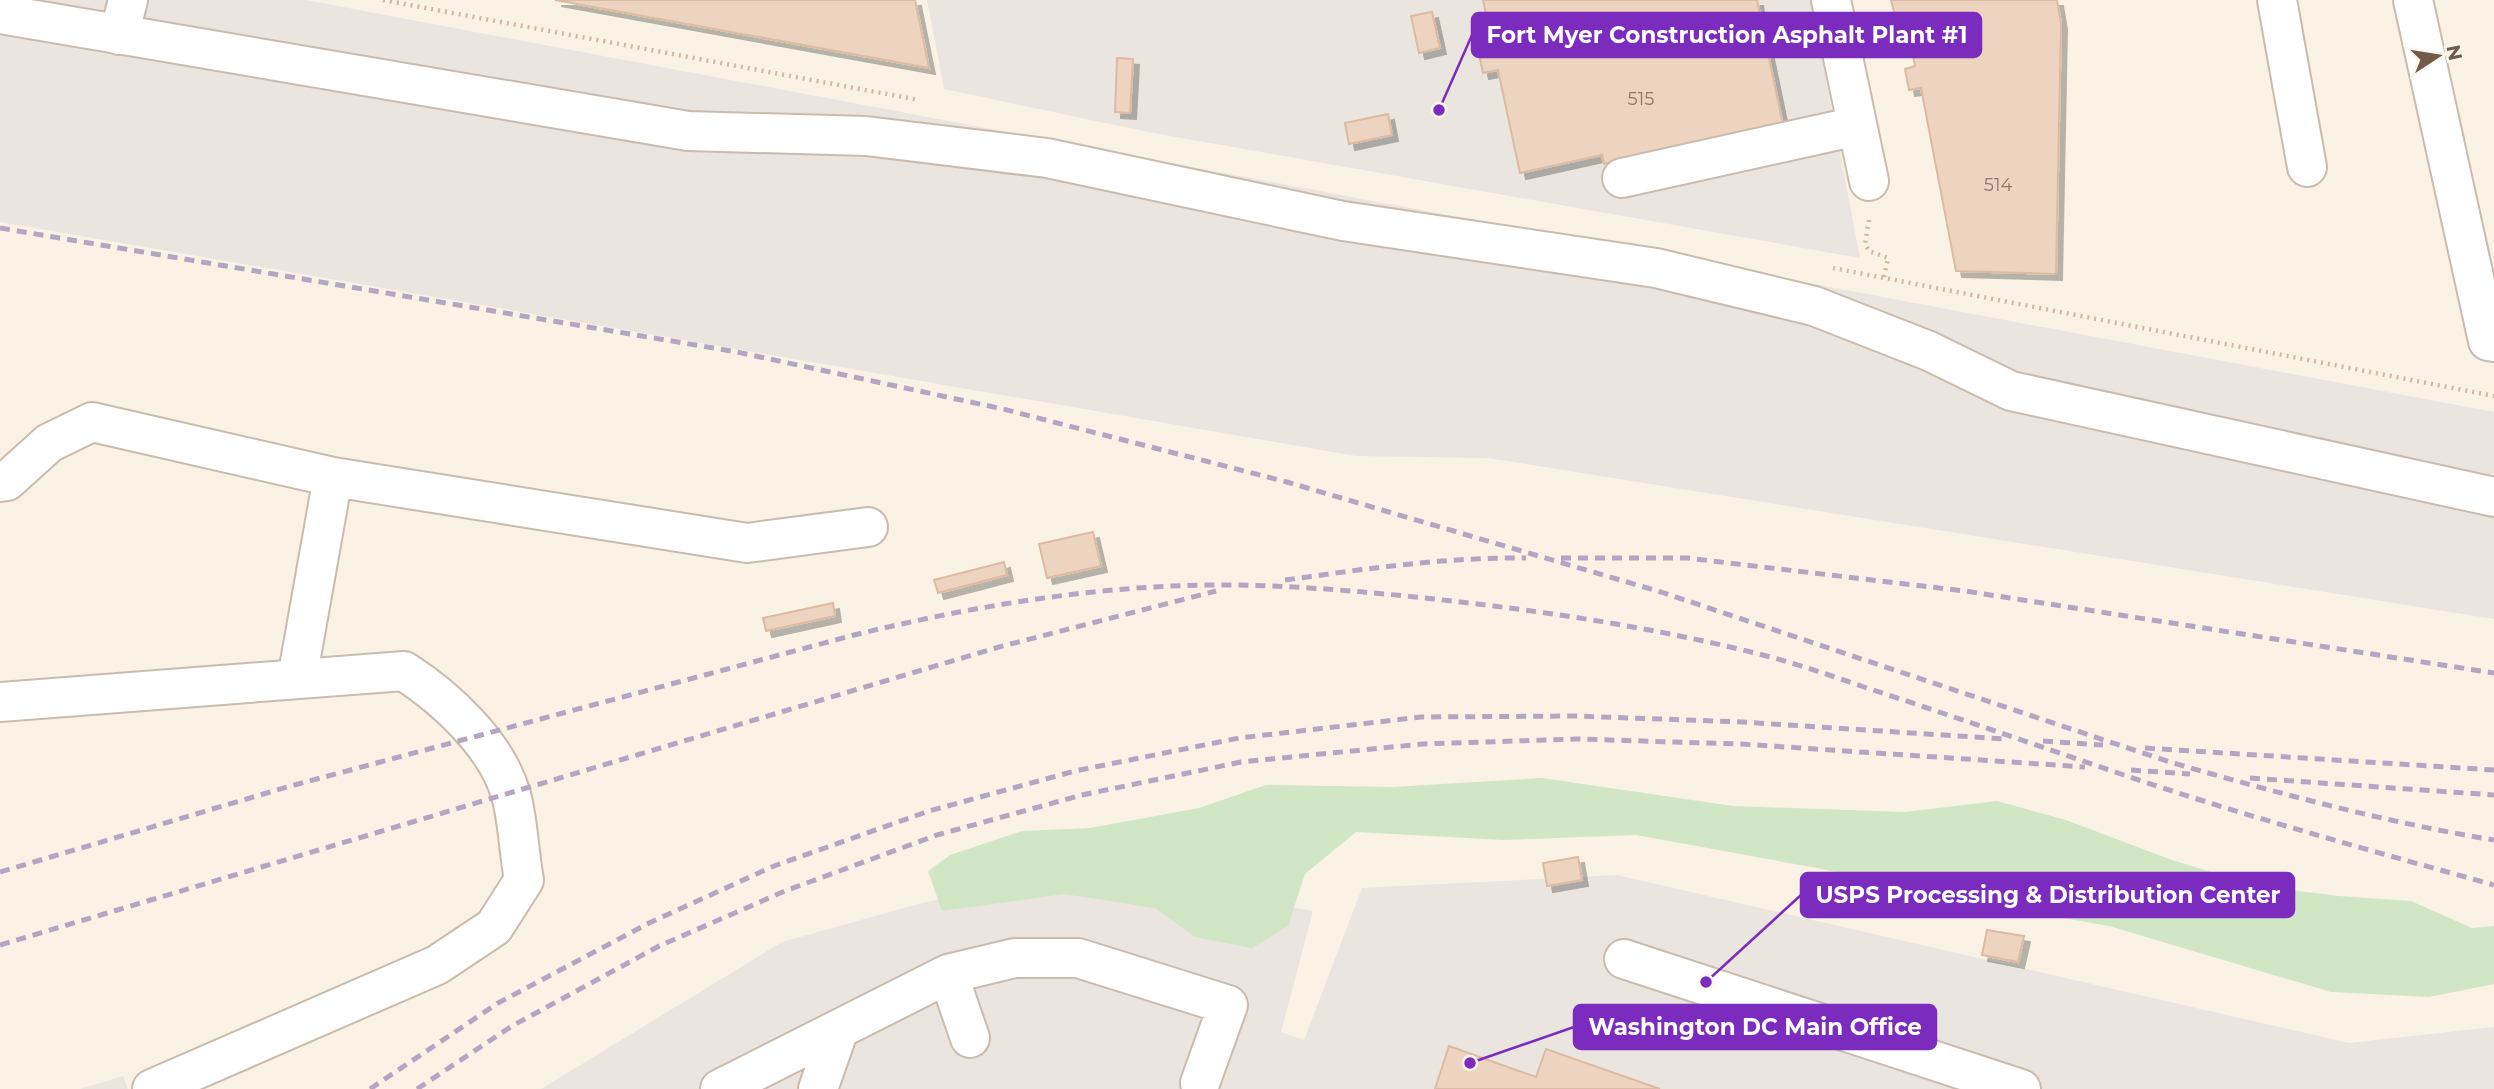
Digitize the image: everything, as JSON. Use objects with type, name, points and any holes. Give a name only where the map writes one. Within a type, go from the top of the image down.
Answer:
[{"type":"street","points":[[1831,0],[1869,181]]},
{"type":"street","points":[[2277,0],[2307,167]]},
{"type":"street","points":[[2413,0],[2488,341],[2494,342]]},
{"type":"street","points":[[0,14],[123,17],[688,131],[866,136],[1047,158],[1343,221],[1656,268],[1814,306],[1929,351],[2011,391],[2494,497]]},
{"type":"street","points":[[1622,178],[1857,126]]},
{"type":"street","points":[[0,482],[7,481],[49,443],[92,422],[333,477],[747,543],[869,527]]},
{"type":"street","points":[[297,679],[333,477]]},
{"type":"street","points":[[0,702],[404,671],[430,687],[490,749],[511,794],[524,880],[494,927],[437,965],[152,1089]]},
{"type":"street","points":[[720,1089],[948,974],[1015,958],[1078,958],[1228,1005],[1200,1083]]},
{"type":"street","points":[[1624,959],[2021,1089]]},
{"type":"street","points":[[948,974],[970,1038]]},
{"type":"street","points":[[818,1089],[839,1029]]},
{"type":"path","points":[[1869,228],[1865,244],[1869,251],[1888,258],[1884,277]]},
{"type":"shaded area","points":[[0,0],[306,0],[2494,412],[2494,619],[1488,458],[1356,456],[0,222]]},
{"type":"shaded area","points":[[927,0],[1811,0],[1860,258],[1148,132],[944,89]]},
{"type":"shaded area","points":[[1063,868],[1313,911],[1281,1032],[1304,1040],[1362,888],[1617,875],[2349,1043],[2494,1027],[2494,1089],[541,1089],[782,942]]},
{"type":"shaded area","points":[[123,1076],[128,1089],[80,1089]]},
{"type":"green space","points":[[1542,778],[1733,806],[1905,812],[1997,801],[2066,820],[2172,860],[2257,886],[2411,901],[2472,928],[2494,926],[2494,984],[2429,997],[2331,992],[2109,926],[1967,901],[1817,868],[1636,835],[1503,840],[1356,832],[1305,874],[1288,926],[1252,948],[1195,937],[1155,908],[1064,894],[942,911],[928,871],[950,855],[1022,831],[1090,828],[1199,808],[1266,785],[1392,787]]},
{"type":"building","points":[[555,0],[915,0],[929,68]]},
{"type":"building","points":[[1483,0],[1757,0],[1783,125],[1604,164],[1602,155],[1520,173],[1498,70],[1483,73],[1477,45],[1492,42]]},
{"type":"building","points":[[1891,0],[2057,0],[2061,23],[2056,274],[1956,271],[1921,88],[1909,90],[1905,69],[1915,66],[1905,18],[1896,20]]},
{"type":"building","points":[[1432,12],[1440,48],[1419,53],[1411,16]]},
{"type":"building","points":[[1117,58],[1133,59],[1130,113],[1115,112]]},
{"type":"building","points":[[1388,114],[1392,135],[1349,144],[1345,123]]},
{"type":"building","points":[[1093,532],[1101,566],[1047,578],[1039,544]]},
{"type":"building","points":[[1004,562],[1007,575],[938,593],[934,580]]},
{"type":"building","points":[[833,603],[835,616],[766,631],[763,618]]},
{"type":"building","points":[[1578,857],[1582,880],[1547,886],[1543,863]]},
{"type":"building","points":[[1987,930],[2024,936],[2018,962],[1982,955]]},
{"type":"building","points":[[1449,1046],[1536,1077],[1546,1049],[1660,1089],[1435,1089]]},
{"type":"railway","points":[[0,228],[737,352],[1003,409],[1287,482],[1661,592],[2170,762],[2331,806],[2494,840]]},
{"type":"railway","points":[[1285,580],[1435,562],[1526,558]]},
{"type":"railway","points":[[1561,558],[1687,558],[1965,591],[2494,673]]},
{"type":"railway","points":[[0,872],[287,787],[854,635],[984,607],[1072,594],[1234,585],[1348,591],[1475,604],[1597,621],[1719,644],[1812,669],[2214,804],[2494,885]]},
{"type":"railway","points":[[0,945],[999,647],[1216,591]]},
{"type":"railway","points":[[370,1089],[498,1003],[649,923],[774,866],[929,811],[1075,771],[1239,738],[1421,717],[1576,716],[1742,722],[2005,739]]},
{"type":"railway","points":[[417,1089],[512,1026],[659,946],[785,891],[937,835],[1082,795],[1241,762],[1422,744],[1577,739],[1741,744],[2085,767]]},
{"type":"railway","points":[[2043,741],[2103,745]]},
{"type":"railway","points":[[2145,748],[2494,770]]},
{"type":"railway","points":[[2131,770],[2190,774]]},
{"type":"railway","points":[[2250,778],[2494,795]]},
{"type":"place","name":"Fort Myer Construction Asphalt Plant #1","points":[[1439,110]]},
{"type":"place","name":"USPS Processing & Distribution Center","points":[[1706,982]]},
{"type":"place","name":"Washington DC Main Office","points":[[1470,1063]]}]
